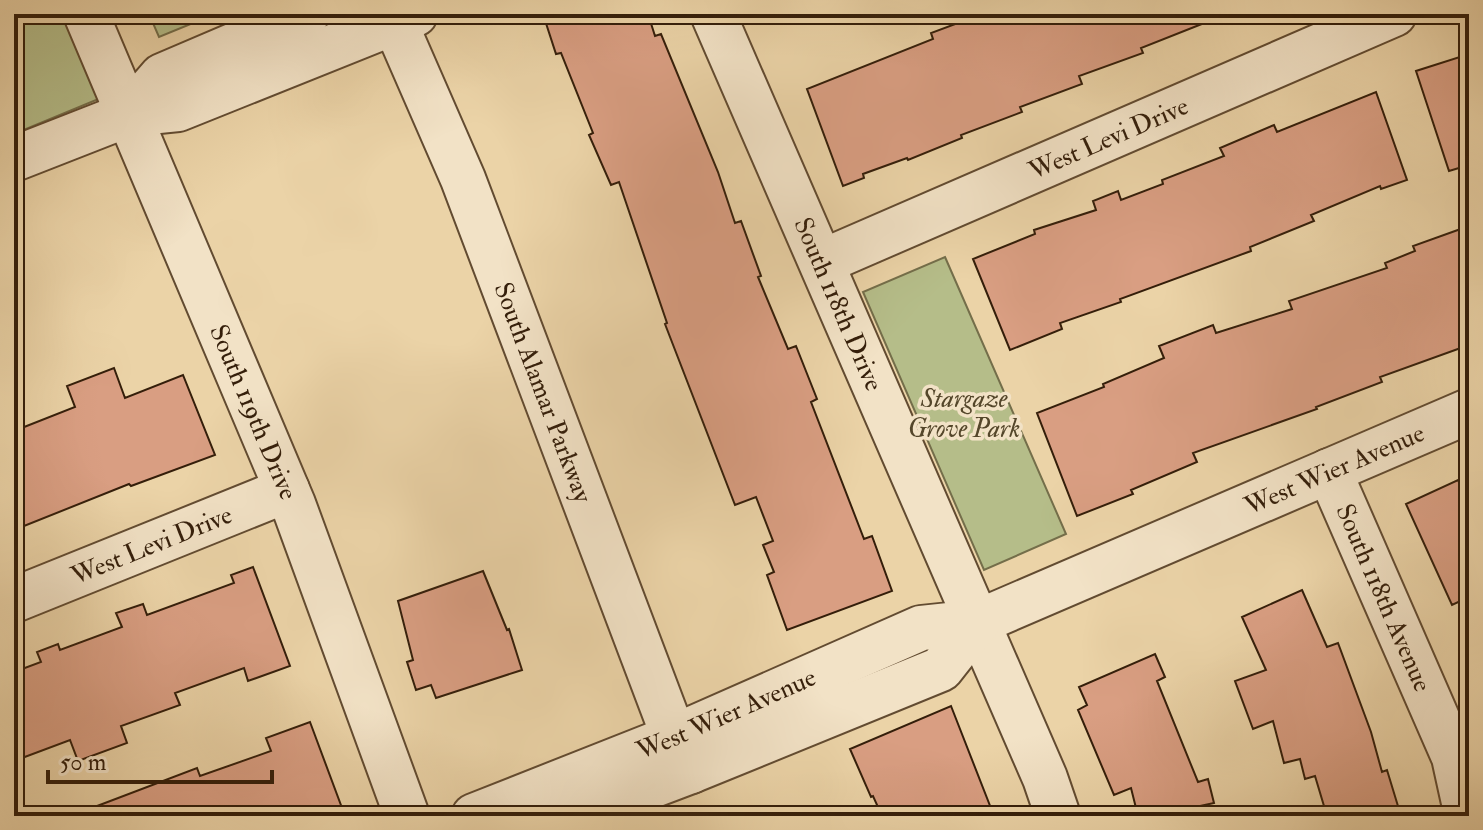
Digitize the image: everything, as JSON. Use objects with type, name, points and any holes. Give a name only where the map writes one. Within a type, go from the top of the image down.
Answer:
[{"type":"street","name":"South 119th Drive","points":[[86,14],[287,490],[407,816]]},
{"type":"street","points":[[129,114],[162,76],[307,14]]},
{"type":"street","name":"South 118th Drive","points":[[713,14],[978,622],[1045,778],[1058,816]]},
{"type":"street","name":"West Levi Drive","points":[[822,262],[1394,14]]},
{"type":"street","points":[[14,159],[129,114],[178,109],[400,17]]},
{"type":"street","name":"South Alamar Parkway","points":[[400,17],[683,754]]},
{"type":"street","name":"West Wier Avenue","points":[[572,816],[921,628],[978,622],[1469,411]]},
{"type":"street","name":"South 118th Avenue","points":[[1329,471],[1454,757],[1467,816]]},
{"type":"street","name":"West Levi Drive","points":[[14,600],[287,490]]},
{"type":"street","name":"West Wier Avenue","points":[[474,816],[683,754]]},
{"type":"green space","points":[[14,14],[65,14],[101,98],[14,134]]},
{"type":"green space","points":[[149,14],[215,14],[159,37]]},
{"type":"green space","name":"Stargaze Grove Park","points":[[945,257],[1066,534],[984,570],[863,292]]},
{"type":"building","points":[[543,14],[648,14],[655,36],[661,34],[718,172],[735,223],[741,221],[761,276],[758,277],[788,349],[796,346],[817,399],[811,402],[864,539],[872,536],[892,591],[787,630],[767,575],[774,572],[763,545],[773,541],[756,497],[735,505],[665,324],[619,182],[611,185],[589,135],[593,133],[561,53],[556,54]]},
{"type":"building","points":[[982,14],[1222,16],[1141,48],[1143,53],[1079,76],[1082,84],[1020,107],[1022,112],[961,135],[962,138],[908,160],[863,174],[864,178],[843,186],[807,89],[933,39],[931,33]]},
{"type":"building","points":[[1469,54],[1469,165],[1449,171],[1416,71]]},
{"type":"building","points":[[1376,92],[1407,180],[1381,189],[1380,186],[1311,215],[1314,221],[1250,247],[1251,251],[1060,323],[1062,329],[1010,350],[973,259],[1035,234],[1034,230],[1096,210],[1093,201],[1118,191],[1121,200],[1163,184],[1162,180],[1224,156],[1220,148],[1274,125],[1277,132]]},
{"type":"building","points":[[1469,226],[1469,345],[1380,377],[1382,382],[1317,409],[1193,453],[1197,462],[1131,490],[1133,494],[1077,516],[1037,413],[1104,387],[1103,384],[1164,358],[1159,346],[1213,325],[1216,333],[1292,309],[1289,301],[1387,268],[1385,263],[1415,251],[1413,246]]},
{"type":"building","points":[[114,368],[125,398],[183,375],[215,455],[131,486],[129,484],[14,530],[14,431],[75,407],[67,386]]},
{"type":"building","points":[[1458,480],[1469,504],[1469,597],[1452,605],[1406,504]]},
{"type":"building","points":[[253,567],[290,666],[248,681],[244,668],[175,693],[180,705],[121,726],[127,743],[78,761],[70,740],[14,761],[14,672],[41,662],[37,652],[58,644],[60,650],[122,627],[116,613],[143,604],[147,615],[234,583],[231,575]]},
{"type":"building","points":[[483,571],[509,629],[522,670],[436,698],[431,685],[416,690],[407,662],[413,660],[398,601]]},
{"type":"building","points":[[1302,590],[1327,647],[1338,643],[1371,732],[1382,772],[1387,770],[1401,816],[1327,816],[1315,776],[1305,779],[1300,759],[1284,763],[1273,721],[1253,729],[1235,681],[1266,670],[1242,617]]},
{"type":"building","points":[[1155,654],[1165,677],[1157,681],[1198,782],[1208,779],[1214,803],[1200,806],[1203,816],[1138,816],[1131,788],[1114,795],[1078,710],[1087,705],[1079,687]]},
{"type":"building","points":[[951,706],[994,816],[882,816],[850,749]]},
{"type":"building","points":[[310,722],[345,816],[76,816],[197,768],[200,776],[271,751],[266,738]]}]
